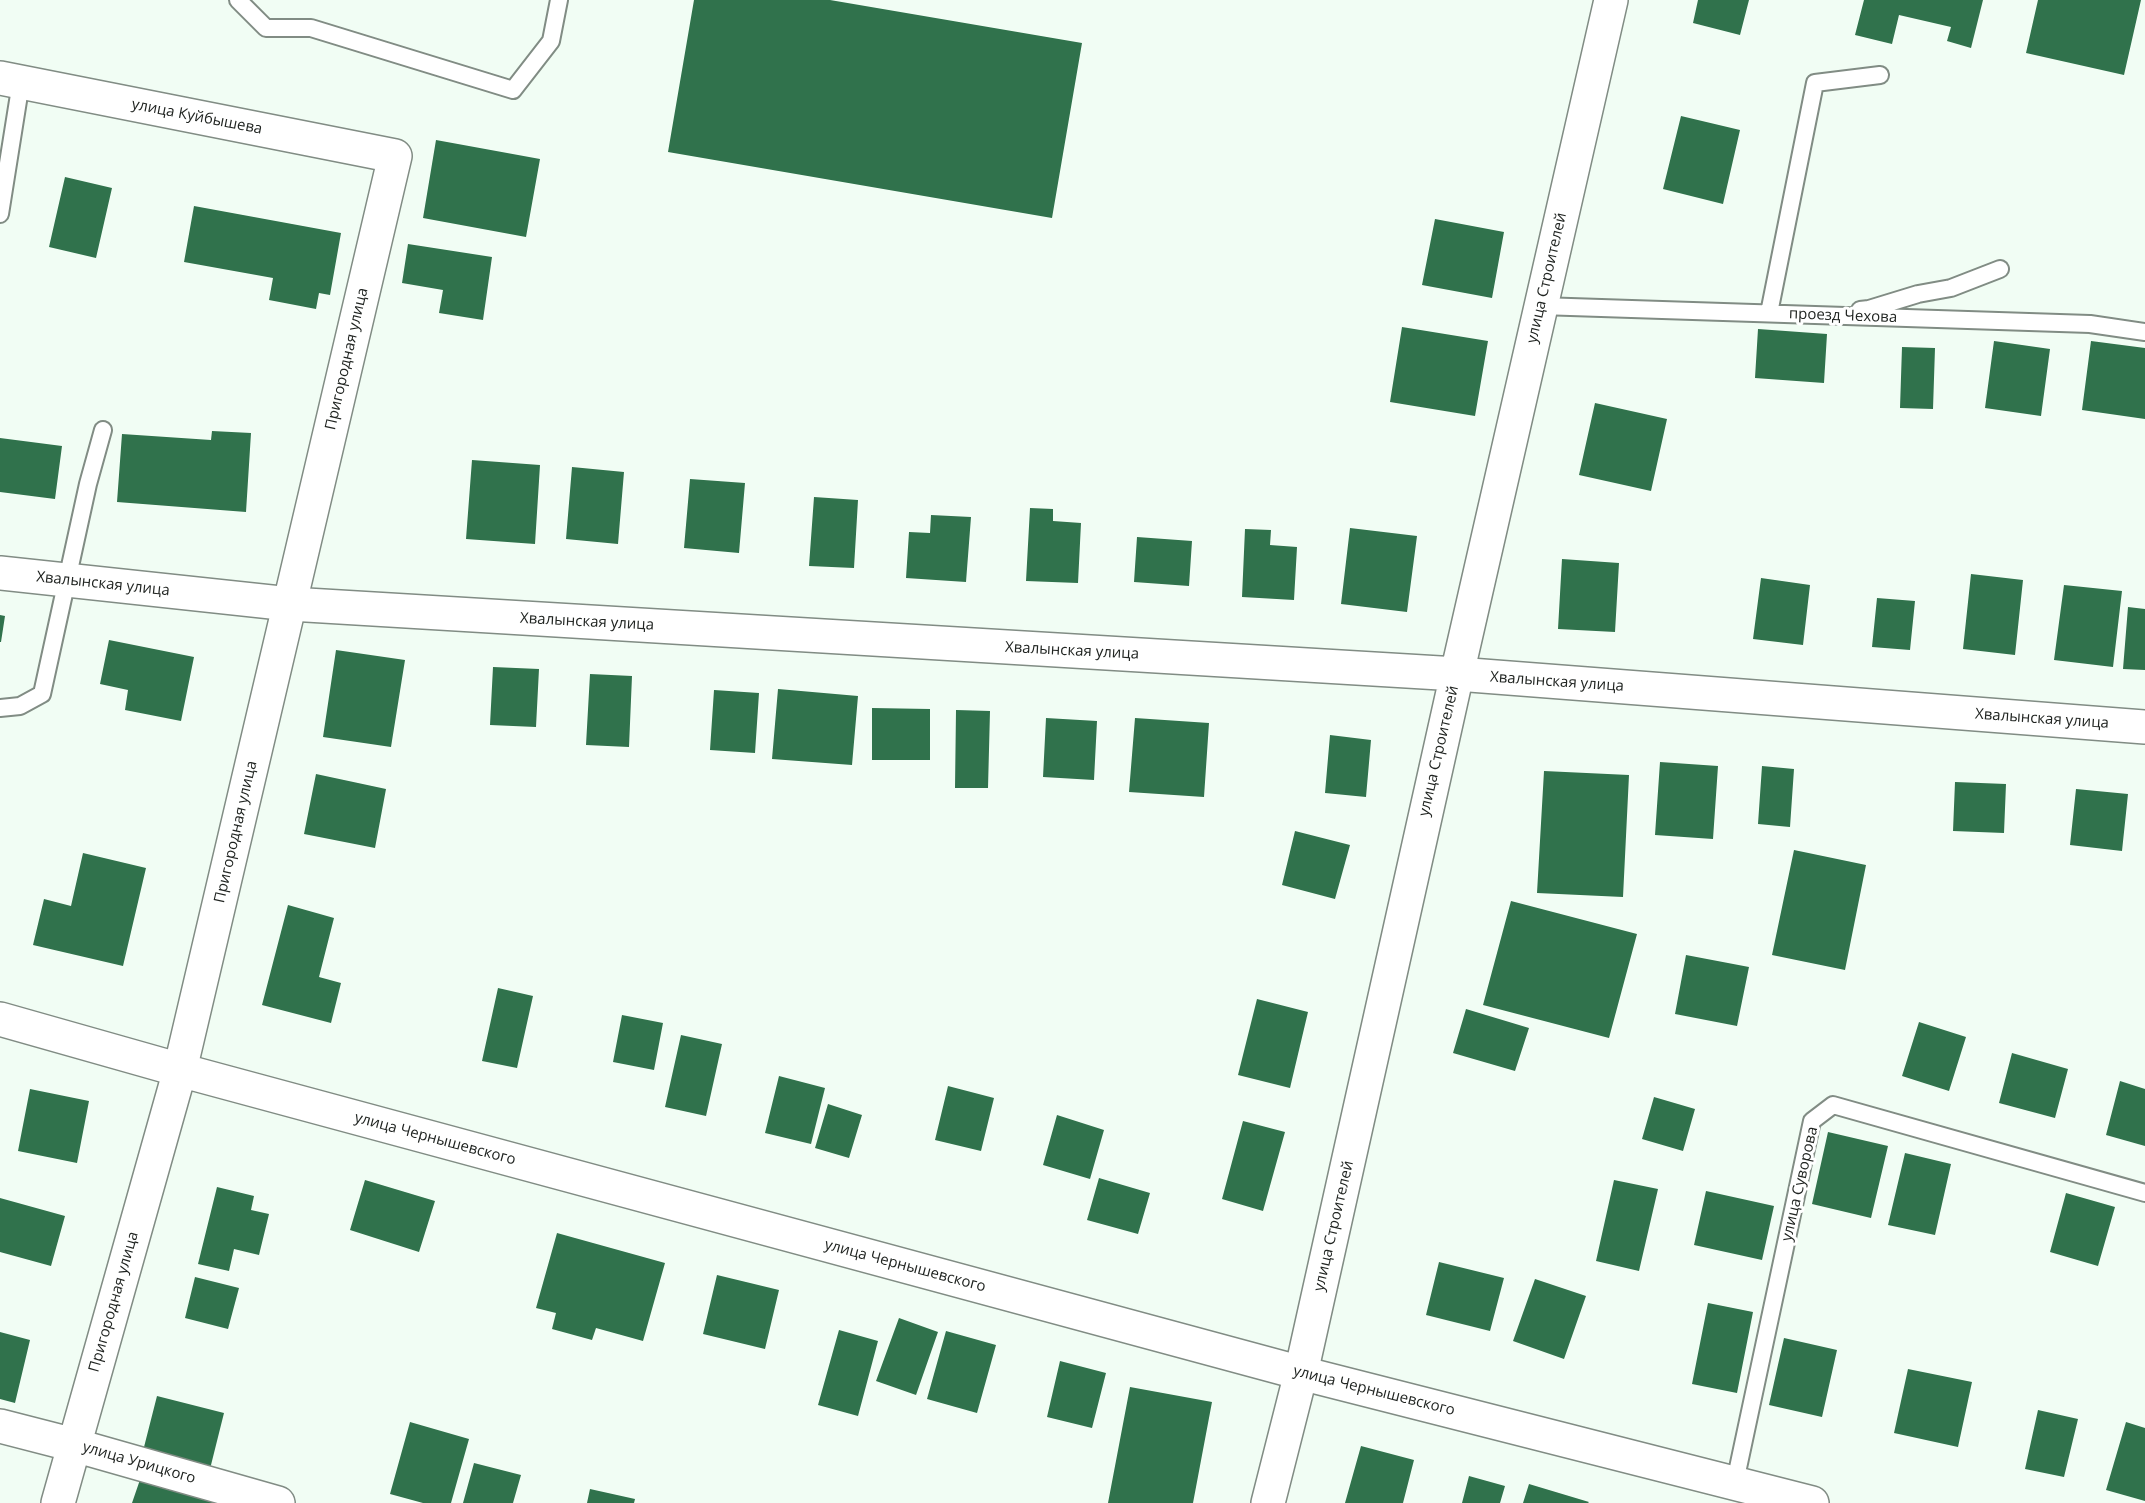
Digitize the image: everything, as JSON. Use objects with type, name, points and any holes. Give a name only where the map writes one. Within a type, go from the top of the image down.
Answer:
[{"type":"street","name":"улица Строителей","points":[[1268,1503],[1301,1373],[1540,306],[1611,0]]},
{"type":"street","name":"улица Куйбышева","points":[[11,80],[395,156]]},
{"type":"street","name":"Пригородная улица","points":[[58,1503],[180,1070],[395,156]]},
{"type":"street","name":"Хвалынская улица","points":[[0,573],[290,604],[1457,674],[2145,727]]},
{"type":"street","name":"улица Чернышевского","points":[[0,1019],[180,1070],[1301,1373],[1812,1503]]},
{"type":"street","name":"улица Урицкого","points":[[0,1426],[74,1444],[278,1503]]},
{"type":"lane","points":[[238,0],[266,28],[311,28],[513,90],[551,41],[559,0]]},
{"type":"lane","points":[[1770,313],[1815,83],[1880,75]]},
{"type":"lane","points":[[0,214],[11,80]]},
{"type":"lane","points":[[1809,315],[1869,309],[1918,294],[1951,288],[2000,269]]},
{"type":"lane","name":"проезд Чехова","points":[[1540,306],[2090,324],[2145,332]]},
{"type":"lane","points":[[0,708],[20,706],[42,694],[88,484],[103,430]]},
{"type":"lane","name":"улица Суворова","points":[[1735,1482],[1812,1121],[1833,1105],[2145,1193]]},
{"type":"building","points":[[694,0],[830,0],[1082,43],[1052,218],[668,152]]},
{"type":"building","points":[[1698,0],[1749,0],[1740,35],[1693,23]]},
{"type":"building","points":[[1864,0],[1983,0],[1971,48],[1947,41],[1951,27],[1899,15],[1892,44],[1855,35]]},
{"type":"building","points":[[2038,0],[2141,0],[2124,75],[2026,53]]},
{"type":"building","points":[[1681,116],[1740,130],[1723,204],[1663,189]]},
{"type":"building","points":[[436,140],[540,159],[526,237],[423,218]]},
{"type":"building","points":[[65,177],[112,188],[96,258],[49,247]]},
{"type":"building","points":[[194,206],[341,233],[330,295],[319,293],[316,309],[269,300],[273,278],[184,262]]},
{"type":"building","points":[[1435,219],[1504,232],[1492,298],[1422,285]]},
{"type":"building","points":[[408,244],[492,257],[483,320],[439,313],[443,290],[402,283]]},
{"type":"building","points":[[1402,327],[1488,341],[1475,416],[1390,402]]},
{"type":"building","points":[[1758,329],[1827,334],[1824,383],[1755,378]]},
{"type":"building","points":[[1994,341],[2050,349],[2041,416],[1985,408]]},
{"type":"building","points":[[2091,341],[2145,348],[2145,419],[2082,410]]},
{"type":"building","points":[[1902,347],[1935,348],[1933,409],[1900,408]]},
{"type":"building","points":[[1595,403],[1667,419],[1651,491],[1579,475]]},
{"type":"building","points":[[212,431],[251,433],[246,512],[117,502],[122,434],[211,440]]},
{"type":"building","points":[[0,438],[62,446],[55,499],[0,492]]},
{"type":"building","points":[[472,460],[540,465],[535,544],[466,539]]},
{"type":"building","points":[[572,467],[624,472],[618,544],[566,539]]},
{"type":"building","points":[[690,479],[745,483],[739,553],[684,548]]},
{"type":"building","points":[[814,497],[858,500],[854,568],[809,566]]},
{"type":"building","points":[[1030,508],[1053,509],[1053,521],[1081,523],[1078,583],[1026,581]]},
{"type":"building","points":[[931,515],[971,517],[966,582],[906,578],[909,532],[930,533]]},
{"type":"building","points":[[1350,528],[1417,536],[1407,612],[1341,604]]},
{"type":"building","points":[[1245,529],[1271,530],[1270,545],[1297,547],[1294,600],[1242,597]]},
{"type":"building","points":[[1137,537],[1192,541],[1189,586],[1134,582]]},
{"type":"building","points":[[1562,559],[1619,563],[1615,632],[1558,629]]},
{"type":"building","points":[[1971,574],[2023,580],[2015,655],[1963,649]]},
{"type":"building","points":[[1761,578],[1810,585],[1803,645],[1753,639]]},
{"type":"building","points":[[2064,585],[2122,591],[2113,667],[2054,660]]},
{"type":"building","points":[[1877,598],[1915,601],[1910,650],[1872,647]]},
{"type":"building","points":[[2128,607],[2145,609],[2145,670],[2123,669]]},
{"type":"building","points":[[0,615],[5,616],[1,642],[0,642]]},
{"type":"building","points":[[109,640],[194,657],[181,721],[125,710],[128,690],[100,684]]},
{"type":"building","points":[[336,650],[405,660],[391,747],[323,737]]},
{"type":"building","points":[[493,667],[539,669],[536,727],[490,725]]},
{"type":"building","points":[[590,674],[632,676],[629,747],[586,745]]},
{"type":"building","points":[[778,689],[858,696],[852,765],[772,759]]},
{"type":"building","points":[[714,690],[759,693],[755,753],[710,750]]},
{"type":"building","points":[[872,708],[930,709],[930,760],[872,760]]},
{"type":"building","points":[[956,710],[990,711],[988,788],[955,788]]},
{"type":"building","points":[[1046,718],[1097,721],[1094,780],[1043,777]]},
{"type":"building","points":[[1135,718],[1209,723],[1204,797],[1129,792]]},
{"type":"building","points":[[1330,735],[1371,740],[1366,797],[1325,793]]},
{"type":"building","points":[[1660,762],[1718,766],[1713,839],[1655,835]]},
{"type":"building","points":[[1762,766],[1794,769],[1790,827],[1758,824]]},
{"type":"building","points":[[1544,771],[1629,775],[1623,897],[1537,893]]},
{"type":"building","points":[[316,774],[386,789],[375,848],[304,834]]},
{"type":"building","points":[[1955,782],[2006,784],[2004,833],[1953,831]]},
{"type":"building","points":[[2076,789],[2128,794],[2122,851],[2070,845]]},
{"type":"building","points":[[1295,831],[1350,845],[1335,899],[1282,885]]},
{"type":"building","points":[[1794,850],[1866,865],[1845,970],[1772,955]]},
{"type":"building","points":[[83,853],[146,868],[123,966],[33,945],[44,899],[71,906]]},
{"type":"building","points":[[1511,901],[1637,934],[1609,1038],[1483,1005]]},
{"type":"building","points":[[288,905],[334,918],[319,977],[341,983],[331,1023],[262,1005]]},
{"type":"building","points":[[1686,955],[1749,967],[1737,1026],[1675,1014]]},
{"type":"building","points":[[498,988],[533,996],[517,1068],[482,1061]]},
{"type":"building","points":[[1257,999],[1308,1012],[1290,1088],[1238,1075]]},
{"type":"building","points":[[1466,1009],[1529,1028],[1515,1071],[1453,1053]]},
{"type":"building","points":[[622,1015],[663,1023],[654,1070],[613,1062]]},
{"type":"building","points":[[1919,1022],[1966,1037],[1949,1091],[1902,1076]]},
{"type":"building","points":[[681,1035],[722,1044],[706,1116],[665,1107]]},
{"type":"building","points":[[2012,1053],[2068,1069],[2055,1118],[1999,1103]]},
{"type":"building","points":[[779,1076],[825,1088],[811,1144],[765,1133]]},
{"type":"building","points":[[2120,1081],[2145,1089],[2145,1146],[2106,1135]]},
{"type":"building","points":[[948,1086],[994,1098],[981,1151],[935,1140]]},
{"type":"building","points":[[30,1089],[89,1101],[77,1163],[18,1151]]},
{"type":"building","points":[[1654,1097],[1695,1109],[1683,1151],[1642,1139]]},
{"type":"building","points":[[828,1104],[862,1115],[849,1158],[815,1148]]},
{"type":"building","points":[[1057,1115],[1104,1130],[1090,1179],[1043,1165]]},
{"type":"building","points":[[1243,1121],[1285,1132],[1263,1211],[1222,1199]]},
{"type":"building","points":[[1828,1132],[1888,1146],[1871,1218],[1812,1204]]},
{"type":"building","points":[[1905,1153],[1951,1164],[1935,1235],[1888,1225]]},
{"type":"building","points":[[1099,1178],[1150,1193],[1138,1234],[1087,1220]]},
{"type":"building","points":[[365,1180],[435,1201],[419,1252],[350,1230]]},
{"type":"building","points":[[1614,1180],[1658,1189],[1639,1271],[1596,1261]]},
{"type":"building","points":[[217,1187],[254,1196],[251,1210],[269,1214],[259,1255],[234,1249],[229,1271],[198,1264]]},
{"type":"building","points":[[1706,1191],[1774,1206],[1762,1260],[1694,1245]]},
{"type":"building","points":[[2066,1193],[2115,1207],[2098,1266],[2050,1252]]},
{"type":"building","points":[[0,1198],[65,1216],[51,1266],[0,1252]]},
{"type":"building","points":[[557,1233],[665,1263],[643,1341],[596,1328],[592,1340],[552,1329],[556,1313],[536,1308]]},
{"type":"building","points":[[1439,1262],[1504,1278],[1490,1331],[1426,1315]]},
{"type":"building","points":[[717,1275],[779,1290],[765,1349],[703,1334]]},
{"type":"building","points":[[195,1277],[239,1288],[228,1329],[185,1318]]},
{"type":"building","points":[[1535,1279],[1586,1296],[1564,1359],[1513,1341]]},
{"type":"building","points":[[1708,1303],[1753,1312],[1737,1393],[1692,1384]]},
{"type":"building","points":[[899,1318],[938,1332],[916,1395],[876,1381]]},
{"type":"building","points":[[839,1330],[878,1341],[858,1416],[818,1405]]},
{"type":"building","points":[[946,1331],[996,1345],[977,1413],[927,1399]]},
{"type":"building","points":[[0,1332],[30,1340],[15,1403],[0,1399]]},
{"type":"building","points":[[1784,1338],[1837,1350],[1822,1417],[1769,1405]]},
{"type":"building","points":[[1060,1361],[1106,1373],[1092,1428],[1047,1417]]},
{"type":"building","points":[[1908,1369],[1972,1382],[1958,1447],[1894,1433]]},
{"type":"building","points":[[1130,1387],[1212,1402],[1193,1503],[1108,1503]]},
{"type":"building","points":[[157,1396],[224,1413],[210,1469],[143,1451]]},
{"type":"building","points":[[2038,1410],[2078,1419],[2064,1477],[2025,1469]]},
{"type":"building","points":[[410,1422],[469,1439],[451,1503],[423,1503],[390,1494]]},
{"type":"building","points":[[2126,1422],[2145,1428],[2145,1501],[2106,1490]]},
{"type":"building","points":[[1361,1446],[1414,1460],[1403,1503],[1345,1503]]},
{"type":"building","points":[[474,1463],[521,1475],[513,1503],[463,1503]]},
{"type":"building","points":[[143,1471],[236,1503],[132,1503]]},
{"type":"building","points":[[1469,1476],[1505,1486],[1500,1503],[1462,1503]]},
{"type":"building","points":[[1529,1484],[1589,1502],[1523,1503]]},
{"type":"building","points":[[590,1489],[635,1499],[634,1503],[587,1503]]}]
